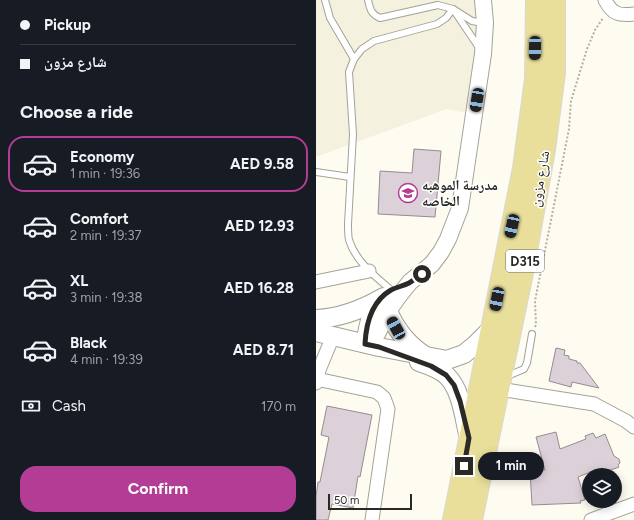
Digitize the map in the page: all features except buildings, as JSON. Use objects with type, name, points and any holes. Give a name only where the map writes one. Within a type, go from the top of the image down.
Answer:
[{"type":"main road","name":"شارع مزون","points":[[453,520],[523,168],[535,79],[536,0]]},
{"type":"main road","name":"شارع مزون","points":[[472,520],[523,273],[545,150],[555,73],[555,0]]},
{"type":"main road","points":[[316,319],[347,314],[387,300],[394,324],[402,336],[416,350],[424,355]]},
{"type":"main road","points":[[324,334],[447,360],[464,354],[491,329]]},
{"type":"main road","points":[[372,345],[431,366],[446,375],[456,390],[469,438]]},
{"type":"street","points":[[372,345],[377,334],[387,300],[392,304],[410,282],[432,264],[448,239],[460,208],[484,54],[485,23],[483,0]]},
{"type":"street","points":[[607,5],[622,15],[634,14]]},
{"type":"street","points":[[316,282],[369,271]]},
{"type":"street","points":[[324,334],[317,376],[377,392],[384,398],[388,409],[372,520]]},
{"type":"street","points":[[500,384],[594,404],[626,421],[634,427]]},
{"type":"street","points":[[591,520],[634,504]]},
{"type":"lane","points":[[325,0],[330,18],[354,59]]},
{"type":"lane","points":[[368,0],[371,12],[374,16],[380,18],[437,2],[453,9],[472,21],[485,23]]},
{"type":"lane","points":[[387,300],[369,271],[358,257],[349,240],[348,224],[353,121],[349,72],[354,59],[362,48],[374,41],[437,24],[446,18],[453,9]]},
{"type":"lane","points":[[453,9],[484,54]]},
{"type":"lane","points":[[316,172],[350,177]]},
{"type":"lane","points":[[500,384],[524,369],[527,363],[532,334]]},
{"type":"path","points":[[532,334],[536,325],[535,301],[569,129],[571,101],[586,49],[607,5]]},
{"type":"shaded area","points":[[316,0],[478,0],[480,12],[466,113],[447,109],[316,157]]},
{"type":"place","name":"مدرسة الموهبه الخاصه","points":[[408,193]]},
{"type":"route","points":[[422,274],[410,282],[391,290],[378,302],[367,325],[365,344],[379,347],[431,366],[446,375],[454,385],[460,401],[469,438],[464,466]]}]
